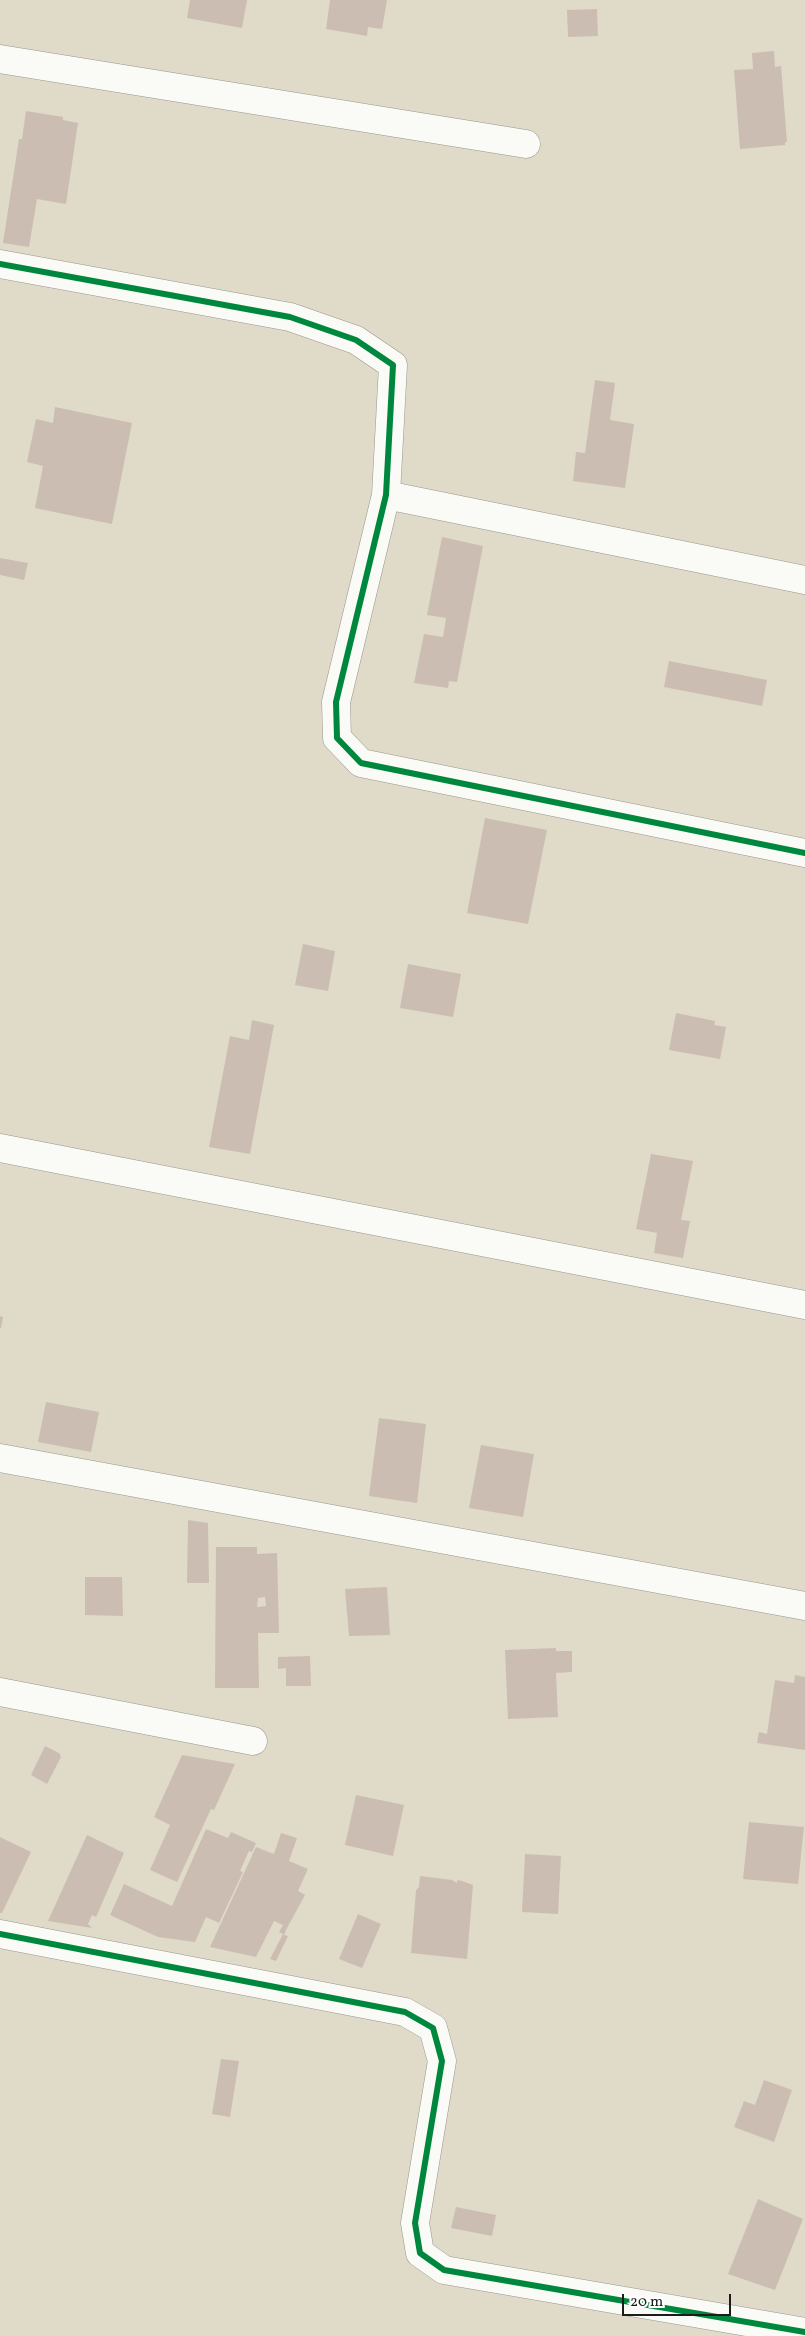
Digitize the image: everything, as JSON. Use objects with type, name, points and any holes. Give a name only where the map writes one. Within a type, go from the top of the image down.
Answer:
[{"type":"street","points":[[0,59],[526,144]]},
{"type":"street","points":[[0,264],[290,318],[356,340],[393,365],[386,496],[336,702],[337,738],[361,763],[805,853]]},
{"type":"street","points":[[386,496],[805,580]]},
{"type":"street","points":[[0,1148],[805,1306]]},
{"type":"street","points":[[0,1458],[805,1606]]},
{"type":"street","points":[[0,1692],[252,1741]]},
{"type":"street","points":[[0,1934],[405,2012],[432,2028],[442,2061],[415,2223],[420,2253],[444,2270],[805,2332]]},
{"type":"building","points":[[190,0],[247,0],[242,28],[187,18]]},
{"type":"building","points":[[330,0],[387,0],[382,29],[368,27],[367,36],[326,29]]},
{"type":"building","points":[[597,9],[598,36],[568,37],[567,10]]},
{"type":"building","points":[[774,51],[775,67],[781,66],[787,142],[785,142],[785,145],[740,149],[734,70],[753,69],[752,53]]},
{"type":"building","points":[[26,111],[63,117],[63,120],[78,123],[66,204],[37,199],[29,247],[3,243],[19,139],[22,139]]},
{"type":"building","points":[[595,380],[615,383],[610,420],[634,424],[625,488],[573,481],[576,452],[585,453]]},
{"type":"building","points":[[55,407],[132,423],[112,524],[35,508],[43,466],[27,462],[36,419],[53,423]]},
{"type":"building","points":[[442,537],[483,546],[457,682],[449,681],[448,688],[414,683],[424,634],[443,637],[446,618],[427,615]]},
{"type":"building","points":[[0,558],[28,563],[24,580],[0,575]]},
{"type":"building","points":[[669,661],[767,680],[762,706],[664,687]]},
{"type":"building","points":[[485,818],[547,830],[528,924],[467,913]]},
{"type":"building","points":[[303,944],[335,951],[328,991],[295,985]]},
{"type":"building","points":[[408,964],[461,974],[453,1017],[400,1008]]},
{"type":"building","points":[[676,1013],[715,1021],[714,1025],[726,1027],[720,1059],[669,1050]]},
{"type":"building","points":[[252,1020],[274,1025],[250,1154],[209,1147],[230,1036],[249,1040]]},
{"type":"building","points":[[651,1154],[693,1161],[681,1220],[690,1221],[683,1258],[654,1253],[657,1233],[636,1229]]},
{"type":"building","points":[[0,1316],[3,1317],[1,1328],[0,1328]]},
{"type":"building","points":[[46,1402],[99,1412],[91,1452],[38,1442]]},
{"type":"building","points":[[379,1418],[426,1424],[417,1503],[369,1496]]},
{"type":"building","points":[[481,1445],[534,1454],[523,1517],[469,1508]]},
{"type":"building","points":[[188,1520],[208,1523],[209,1583],[187,1583]]},
{"type":"building","points":[[216,1547],[257,1547],[257,1554],[277,1553],[279,1633],[258,1633],[259,1688],[215,1688]],"holes":[[[265,1597],[266,1606],[257,1607],[258,1598]]]},
{"type":"building","points":[[85,1577],[122,1577],[123,1616],[85,1615]]},
{"type":"building","points":[[387,1587],[390,1635],[349,1636],[345,1589]]},
{"type":"building","points":[[556,1648],[556,1651],[572,1651],[572,1672],[556,1673],[558,1717],[508,1719],[505,1650]]},
{"type":"building","points":[[310,1656],[311,1686],[286,1686],[286,1668],[278,1669],[278,1657]]},
{"type":"building","points":[[795,1675],[805,1677],[805,1750],[757,1743],[759,1732],[767,1734],[775,1680],[794,1683]]},
{"type":"building","points":[[45,1746],[59,1753],[61,1757],[47,1784],[31,1775]]},
{"type":"building","points":[[182,1755],[235,1764],[214,1810],[211,1809],[177,1882],[150,1870],[170,1825],[154,1817]]},
{"type":"building","points":[[356,1795],[404,1805],[393,1856],[345,1845]]},
{"type":"building","points":[[749,1822],[804,1827],[798,1884],[743,1879]]},
{"type":"building","points":[[206,1829],[228,1838],[231,1832],[256,1843],[252,1852],[249,1851],[240,1871],[243,1872],[219,1923],[206,1917],[195,1942],[158,1937],[110,1915],[124,1884],[172,1906]]},
{"type":"building","points":[[281,1833],[297,1838],[289,1861],[308,1869],[298,1891],[305,1895],[286,1930],[284,1935],[288,1936],[276,1961],[270,1959],[283,1934],[279,1932],[283,1925],[274,1921],[256,1957],[210,1947],[256,1847],[274,1854]]},
{"type":"building","points":[[87,1835],[124,1853],[96,1917],[92,1915],[88,1924],[92,1928],[48,1921]]},
{"type":"building","points":[[0,1837],[31,1852],[2,1913],[0,1913]]},
{"type":"building","points":[[525,1854],[561,1856],[558,1914],[522,1912]]},
{"type":"building","points":[[420,1876],[452,1880],[457,1883],[457,1880],[473,1885],[467,1959],[411,1953],[416,1890],[419,1887]]},
{"type":"building","points":[[358,1914],[381,1924],[362,1968],[339,1959]]},
{"type":"building","points":[[221,2059],[239,2061],[230,2117],[212,2114]]},
{"type":"building","points":[[764,2080],[792,2090],[774,2142],[734,2127],[744,2101],[755,2105]]},
{"type":"building","points":[[758,2199],[803,2219],[775,2290],[728,2274]]},
{"type":"building","points":[[456,2207],[496,2215],[492,2236],[451,2228]]},
{"type":"cycle path","points":[[0,264],[290,317],[356,340],[393,365],[386,495],[336,702],[337,738],[361,763],[805,853]]},
{"type":"cycle path","points":[[0,1934],[405,2012],[433,2028],[442,2061],[415,2223],[420,2253],[444,2270],[805,2332]]}]
